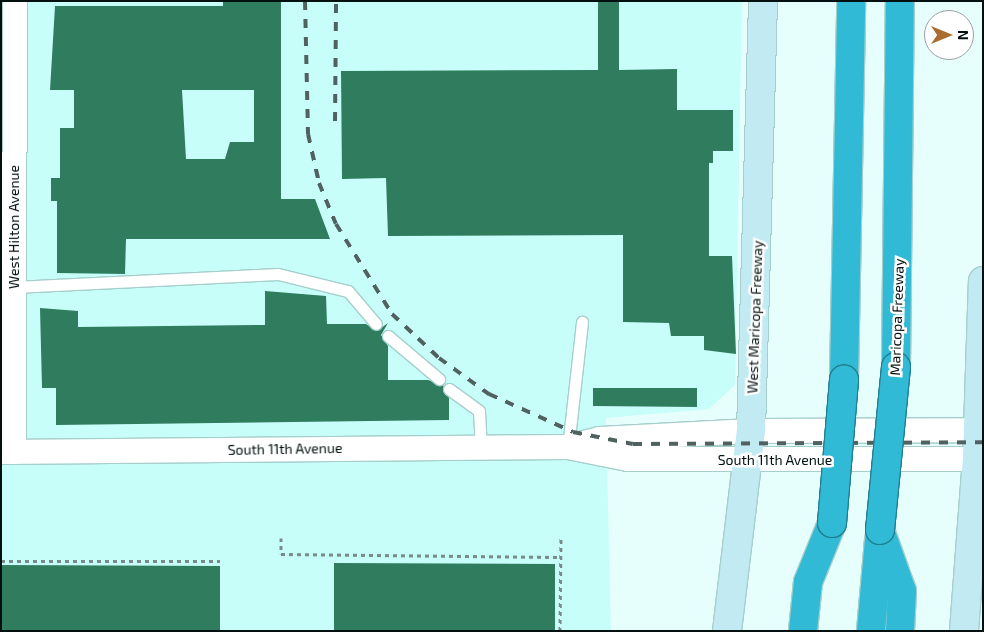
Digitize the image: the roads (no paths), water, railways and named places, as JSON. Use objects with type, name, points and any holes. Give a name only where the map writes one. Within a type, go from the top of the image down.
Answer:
[{"type":"highway","points":[[820,631],[832,523],[844,379],[852,1]]},
{"type":"highway","name":"Maricopa Freeway","points":[[871,631],[896,367],[900,1]]},
{"type":"highway","points":[[803,631],[808,582],[832,523]]},
{"type":"highway","points":[[880,530],[902,591],[900,631]]},
{"type":"main road","name":"West Maricopa Freeway","points":[[727,631],[749,461],[751,431],[763,1]]},
{"type":"main road","points":[[964,631],[980,458],[983,281]]},
{"type":"street","name":"West Hilton Avenue","points":[[8,452],[14,287],[15,1]]},
{"type":"street","name":"South 11th Avenue","points":[[568,447],[600,439],[751,431],[980,430]]},
{"type":"street","name":"South 11th Avenue","points":[[8,452],[568,447],[628,459],[749,461],[980,458]]},
{"type":"lane","points":[[14,287],[278,274],[348,291],[376,324]]},
{"type":"lane","points":[[568,447],[582,322]]},
{"type":"lane","points":[[388,336],[439,379]]},
{"type":"lane","points":[[449,389],[479,411],[481,448]]},
{"type":"railway","points":[[305,1],[308,134],[319,183],[336,224],[392,314],[439,358],[489,394],[573,432],[633,444],[983,442]]},
{"type":"railway","points":[[335,121],[336,1]]}]
